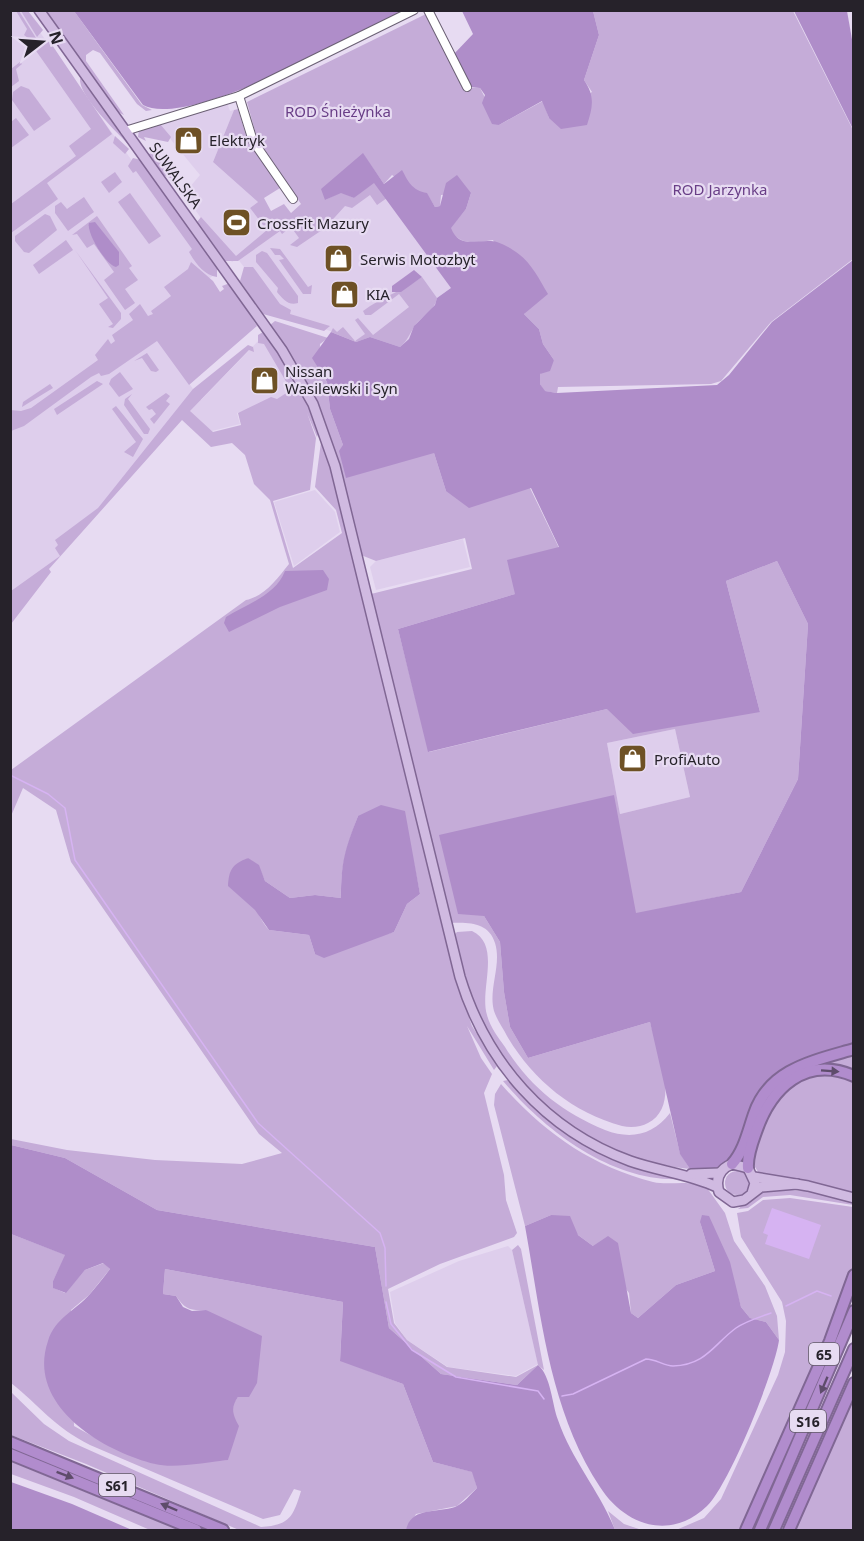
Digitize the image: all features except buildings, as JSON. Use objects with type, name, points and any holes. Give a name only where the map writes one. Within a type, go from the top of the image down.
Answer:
[{"type":"highway","points":[[732,1164],[739,1156],[755,1110],[770,1085],[798,1066],[854,1049]]},
{"type":"highway","points":[[751,1173],[748,1158],[762,1115],[771,1097],[781,1087],[811,1071],[828,1069],[854,1076]]},
{"type":"highway","name":"65","points":[[746,1530],[830,1341],[854,1275]]},
{"type":"highway","name":"S16","points":[[759,1530],[854,1311]]},
{"type":"highway","name":"S16","points":[[776,1530],[854,1349]]},
{"type":"highway","name":"S16","points":[[789,1530],[854,1383]]},
{"type":"highway","points":[[759,1530],[790,1432]]},
{"type":"highway","name":"S61","points":[[10,1442],[223,1530]]},
{"type":"highway","points":[[776,1530],[825,1449]]},
{"type":"highway","name":"S61","points":[[10,1454],[196,1530]]},
{"type":"main road","name":"SUWALSKA","points":[[39,10],[265,325],[303,384],[329,446],[457,965],[472,1011],[507,1072],[550,1116],[604,1150],[633,1162],[670,1172]]},
{"type":"main road","points":[[670,1172],[699,1175],[720,1173],[732,1164],[751,1173],[854,1198]]},
{"type":"main road","points":[[670,1172],[717,1187]]},
{"type":"main road","points":[[720,1173],[717,1187],[722,1196],[733,1202],[744,1200],[761,1187],[797,1184]]},
{"type":"main road","points":[[751,1173],[752,1193]]},
{"type":"street","name":"SUWALSKA","points":[[125,131],[238,96],[414,10]]},
{"type":"street","points":[[428,10],[467,87]]},
{"type":"street","points":[[238,96],[253,141],[293,200]]},
{"type":"shaded area","points":[[24,10],[214,275],[147,325],[201,400],[261,338],[296,395],[237,413],[240,424],[212,431],[189,411],[48,569],[11,624],[10,11]]},
{"type":"shaded area","points":[[74,11],[407,11],[274,76],[196,104],[165,109],[143,105]]},
{"type":"shaded area","points":[[462,11],[593,11],[599,35],[584,80],[590,91],[592,102],[587,125],[561,129],[549,118],[542,101],[499,125],[492,124],[482,103],[485,95],[480,88],[469,87],[453,55],[473,34]]},
{"type":"shaded area","points":[[794,11],[847,11],[853,45],[853,129]]},
{"type":"shaded area","points":[[227,103],[230,111],[234,110],[213,162],[258,202],[250,208],[269,232],[360,156],[457,292],[403,358],[265,307],[243,277],[244,267],[237,258],[232,262],[184,194],[200,175],[158,124]]},
{"type":"shaded area","points":[[363,153],[384,184],[402,170],[412,185],[427,193],[435,207],[440,206],[446,183],[457,175],[471,193],[466,209],[451,228],[454,234],[468,242],[501,243],[516,252],[530,266],[548,294],[524,314],[539,329],[543,344],[554,360],[550,371],[540,374],[540,384],[545,391],[557,393],[717,385],[729,375],[772,322],[853,260],[853,1046],[806,1058],[784,1068],[775,1075],[763,1089],[742,1144],[729,1161],[719,1167],[690,1169],[680,1154],[650,1022],[528,1058],[510,1027],[504,992],[500,942],[484,916],[458,914],[439,835],[614,795],[636,913],[741,892],[798,779],[808,624],[777,561],[726,581],[760,712],[633,734],[607,709],[428,752],[398,629],[515,594],[507,560],[559,547],[531,488],[469,508],[446,491],[434,453],[346,478],[339,451],[343,445],[330,409],[327,382],[312,358],[331,332],[356,342],[370,337],[400,347],[409,339],[414,326],[435,305],[437,298],[451,288],[374,183],[354,198],[341,193],[325,200],[321,189]]},
{"type":"shaded area","points":[[95,222],[119,252],[119,265],[116,267],[108,261],[94,241],[89,223]]},
{"type":"shaded area","points":[[414,270],[422,277],[401,292],[392,292],[392,286]]},
{"type":"shaded area","points":[[315,490],[335,512],[340,532],[294,566],[274,502]]},
{"type":"shaded area","points":[[463,539],[470,567],[376,590],[370,567],[376,561]]},
{"type":"shaded area","points":[[323,570],[329,579],[327,590],[280,607],[229,632],[224,623],[226,617],[268,593],[285,571]]},
{"type":"shaded area","points":[[675,729],[690,797],[620,814],[607,743]]},
{"type":"shaded area","points":[[381,805],[405,811],[420,894],[407,904],[394,932],[324,958],[315,954],[309,935],[269,930],[255,910],[228,886],[232,868],[248,858],[259,865],[265,881],[290,898],[315,895],[341,898],[345,856],[358,816]]},
{"type":"shaded area","points":[[11,1145],[65,1158],[157,1210],[375,1247],[389,1328],[441,1374],[517,1385],[538,1365],[546,1376],[564,1435],[615,1530],[406,1530],[413,1518],[419,1514],[455,1507],[477,1488],[472,1472],[433,1462],[403,1384],[340,1361],[343,1302],[165,1269],[163,1294],[176,1296],[183,1307],[192,1311],[206,1310],[262,1336],[257,1383],[249,1397],[238,1397],[233,1408],[239,1426],[228,1460],[181,1465],[155,1464],[134,1458],[92,1436],[73,1422],[58,1405],[48,1385],[44,1364],[48,1341],[55,1326],[90,1294],[110,1269],[103,1263],[85,1270],[66,1293],[53,1288],[53,1281],[65,1255],[11,1234]]},
{"type":"shaded area","points":[[772,1208],[821,1225],[809,1259],[765,1244],[768,1235],[763,1233]]},
{"type":"shaded area","points":[[551,1215],[570,1216],[578,1235],[593,1246],[608,1236],[618,1243],[631,1313],[638,1318],[676,1285],[715,1271],[700,1222],[702,1215],[709,1216],[730,1262],[741,1307],[750,1318],[766,1322],[779,1340],[760,1401],[727,1476],[707,1506],[693,1517],[664,1526],[635,1519],[610,1500],[583,1457],[569,1426],[549,1361],[525,1226]]},
{"type":"shaded area","points":[[508,1246],[512,1250],[538,1364],[516,1376],[448,1367],[407,1340],[395,1323],[390,1292],[459,1261]]},
{"type":"shaded area","points":[[11,1482],[72,1504],[132,1530],[11,1530]]},
{"type":"green space","points":[[16,11],[19,11],[36,38],[32,41],[24,35],[27,29]]},
{"type":"green space","points":[[21,11],[28,11],[43,30],[37,37]]},
{"type":"green space","points":[[44,11],[74,11],[142,105],[152,110],[146,111],[137,104],[100,53],[93,50],[86,55],[86,61],[124,115],[114,110]]},
{"type":"green space","name":"ROD Jarzynka","points":[[593,11],[793,11],[853,130],[853,259],[771,322],[721,381],[711,384],[558,387],[557,393],[544,391],[540,384],[540,374],[554,360],[543,344],[539,329],[524,314],[527,310],[493,240],[468,242],[458,238],[450,228],[466,209],[471,193],[441,195],[440,206],[435,207],[427,194],[416,191],[392,175],[384,184],[363,154],[325,200],[341,192],[354,198],[374,182],[387,198],[377,205],[370,195],[352,208],[345,206],[325,228],[297,247],[290,245],[299,238],[291,227],[282,234],[280,231],[238,261],[225,261],[197,222],[201,217],[236,256],[267,230],[250,208],[258,202],[213,162],[234,110],[238,109],[247,139],[280,188],[264,198],[271,211],[284,204],[291,213],[301,204],[257,138],[247,102],[426,14],[465,88],[480,88],[499,125],[543,101],[549,118],[592,92],[584,80],[599,35]]},
{"type":"green space","points":[[48,39],[112,134],[47,183],[58,199],[11,233],[11,204],[76,156],[69,146],[91,129],[34,48]]},
{"type":"green space","points":[[20,62],[22,64],[16,69],[19,81],[11,87],[11,69]]},
{"type":"green space","points":[[80,78],[130,146],[92,104],[81,86]]},
{"type":"green space","points":[[21,86],[29,89],[51,119],[34,131],[12,100],[13,92]]},
{"type":"green space","points":[[16,118],[29,135],[11,148],[11,122]]},
{"type":"green space","points":[[160,124],[171,137],[168,142],[144,137],[146,141],[138,137],[139,130]]},
{"type":"green space","points":[[115,136],[129,149],[125,154],[113,143]]},
{"type":"green space","points":[[156,151],[174,175],[173,179],[163,175],[148,155]]},
{"type":"green space","points":[[133,158],[141,160],[217,266],[217,277],[204,271],[194,261],[189,252],[192,249],[136,171],[133,173],[128,166]]},
{"type":"green space","points":[[115,172],[122,182],[109,193],[101,182]]},
{"type":"green space","points":[[130,193],[161,236],[149,244],[118,202]]},
{"type":"green space","points":[[84,197],[94,212],[68,231],[55,213],[55,206],[61,202],[67,209]]},
{"type":"green space","points":[[45,214],[50,216],[57,230],[29,253],[24,252],[15,241],[15,236]]},
{"type":"green space","points":[[97,216],[132,266],[129,268],[138,280],[125,289],[135,303],[125,310],[104,280],[114,272],[94,244],[87,248],[77,234],[72,235]]},
{"type":"green space","points":[[66,240],[73,250],[39,274],[33,265]]},
{"type":"green space","points":[[270,248],[280,249],[308,287],[312,285],[311,294],[303,294],[279,260],[284,259],[280,255],[275,255]]},
{"type":"green space","points":[[75,250],[121,313],[121,319],[113,328],[108,327],[113,324],[99,304],[108,298]]},
{"type":"green space","points":[[262,251],[267,253],[298,296],[298,303],[291,304],[284,299],[277,292],[278,288],[256,262],[256,255]]},
{"type":"green space","points":[[191,262],[213,281],[220,292],[224,289],[222,286],[230,283],[257,326],[189,385],[157,341],[109,374],[101,376],[99,373],[91,377],[24,426],[11,431],[10,410],[21,411],[31,408],[98,360],[95,355],[108,339],[111,344],[115,341],[112,335],[133,320],[129,314],[140,304],[148,316],[153,314],[151,311],[171,296],[164,287],[188,269]]},
{"type":"green space","points":[[244,267],[253,267],[280,304],[291,310],[290,314],[330,326],[324,331],[263,314],[240,281]]},
{"type":"green space","points":[[422,277],[437,298],[430,311],[417,323],[400,347],[370,337],[356,342],[331,332],[333,328],[337,332],[343,327],[355,341],[365,334],[355,320],[358,318],[373,335],[409,307],[399,294],[371,315],[365,315],[363,311]]},
{"type":"green space","points":[[275,321],[328,338],[320,344],[319,372],[327,382],[330,409],[343,445],[434,453],[446,491],[530,488],[559,548],[515,594],[398,629],[429,752],[607,709],[760,712],[726,581],[777,561],[808,624],[798,779],[741,892],[636,914],[484,916],[500,942],[504,992],[510,1027],[528,1058],[650,1022],[661,1061],[665,1090],[664,1103],[658,1115],[648,1123],[636,1127],[625,1127],[587,1112],[570,1103],[529,1067],[507,1036],[494,1011],[493,994],[497,951],[492,936],[483,927],[477,925],[450,923],[371,594],[472,569],[465,538],[376,561],[361,555],[327,429],[304,378],[270,325]],"holes":[[[675,729],[690,797],[620,814],[607,743]]]},
{"type":"green space","points":[[263,332],[288,364],[319,432],[317,437],[307,413],[316,438],[310,490],[273,501],[293,568],[342,533],[336,510],[315,487],[321,442],[332,472],[455,977],[472,1026],[497,1066],[494,1070],[467,1026],[481,1058],[492,1074],[484,1093],[504,1175],[506,1200],[517,1233],[514,1237],[440,1264],[388,1289],[394,1323],[407,1340],[447,1367],[516,1377],[538,1365],[517,1385],[441,1374],[389,1328],[375,1247],[157,1210],[65,1158],[11,1145],[11,1139],[67,1150],[155,1160],[242,1164],[282,1153],[259,1134],[71,862],[56,810],[23,788],[11,816],[11,770],[246,600],[265,591],[289,564],[270,500],[254,484],[245,455],[232,443],[211,447],[182,420],[49,569],[51,572],[11,624],[11,591],[60,556],[55,548],[58,545],[55,540],[98,508],[193,389],[248,345],[253,347],[254,352],[249,350],[190,411],[213,432],[241,425],[238,413],[271,397],[277,399],[291,390],[264,344],[258,343],[258,335]],"holes":[[[358,816],[413,859],[420,894],[407,904],[394,932],[315,954],[309,935],[269,930],[263,922],[255,905],[247,858],[258,865],[265,881],[290,898],[315,895],[341,898],[345,856]]]},
{"type":"green space","points":[[147,353],[159,370],[156,372],[151,371],[142,358],[134,361]]},
{"type":"green space","points":[[120,372],[133,389],[119,397],[109,384],[111,379]]},
{"type":"green space","points":[[97,381],[103,384],[57,415],[54,409]]},
{"type":"green space","points":[[50,384],[53,388],[22,407],[23,402]]},
{"type":"green space","points":[[166,393],[170,396],[166,401],[170,404],[154,424],[150,419],[156,414],[152,409],[149,410],[146,407]]},
{"type":"green space","points":[[132,394],[128,399],[150,429],[148,434],[144,434],[124,405],[125,399]]},
{"type":"green space","points":[[116,406],[143,439],[133,457],[124,452],[136,442],[112,409]]},
{"type":"green space","points":[[472,931],[481,938],[488,957],[485,1005],[488,1019],[497,1036],[525,1074],[548,1097],[561,1106],[589,1123],[615,1133],[641,1134],[656,1126],[670,1113],[680,1153],[690,1169],[657,1163],[595,1140],[567,1122],[541,1101],[519,1077],[499,1051],[476,1012],[468,993],[454,935],[457,932]]},
{"type":"green space","points":[[853,1053],[853,1072],[814,1067],[790,1074]]},
{"type":"green space","points":[[829,1073],[853,1080],[853,1193],[818,1183],[760,1175],[752,1162],[762,1126],[773,1102],[789,1084],[804,1078]]},
{"type":"green space","points":[[508,1080],[545,1117],[587,1145],[633,1165],[684,1179],[658,1178],[632,1173],[583,1151],[539,1118],[503,1081]]},
{"type":"green space","points":[[501,1084],[551,1132],[589,1157],[609,1167],[653,1182],[687,1183],[707,1188],[725,1213],[734,1241],[765,1286],[777,1316],[779,1340],[766,1322],[750,1318],[741,1307],[737,1293],[700,1222],[715,1271],[676,1285],[638,1318],[631,1313],[629,1293],[593,1246],[551,1215],[525,1226],[494,1105],[495,1094]]},
{"type":"green space","points":[[737,1171],[746,1174],[749,1183],[746,1192],[737,1195],[728,1192],[725,1183],[728,1174]]},
{"type":"green space","points":[[768,1189],[811,1191],[853,1202],[853,1205],[790,1195],[763,1197],[748,1208],[738,1209],[757,1193]]},
{"type":"green space","points":[[790,1198],[853,1207],[854,1263],[825,1340],[742,1530],[676,1530],[704,1518],[721,1499],[778,1375],[785,1352],[786,1321],[782,1302],[741,1237],[737,1213],[748,1211],[763,1200]]},
{"type":"green space","points":[[11,1234],[66,1255],[53,1281],[54,1288],[65,1293],[85,1270],[104,1263],[110,1269],[89,1295],[71,1310],[74,1426],[110,1446],[156,1464],[228,1460],[233,1404],[238,1397],[206,1310],[188,1308],[176,1296],[163,1294],[165,1269],[343,1302],[340,1360],[403,1384],[433,1462],[473,1472],[477,1488],[457,1506],[416,1514],[406,1530],[239,1530],[86,1464],[11,1435],[10,1391],[44,1424],[69,1441],[261,1527],[278,1524],[289,1518],[301,1491],[294,1489],[280,1515],[263,1519],[90,1445],[48,1416],[11,1383]]},
{"type":"green space","points":[[518,1245],[521,1249],[544,1370],[538,1365],[512,1250]]},
{"type":"green space","points":[[853,1394],[853,1530],[794,1530]]},
{"type":"green space","points":[[10,1461],[179,1530],[150,1530],[74,1497],[11,1474]]},
{"type":"green space","points":[[608,1511],[624,1524],[642,1530],[615,1530]]},
{"type":"waterway","points":[[10,775],[48,794],[65,808],[75,860],[258,1123],[380,1233],[385,1248],[386,1286]]},
{"type":"waterway","points":[[786,1306],[817,1291],[831,1296]]},
{"type":"waterway","points":[[386,1302],[391,1324],[412,1350],[456,1377],[538,1391],[544,1399]]},
{"type":"waterway","points":[[562,1396],[573,1394],[646,1359],[673,1366],[694,1362],[709,1353],[728,1334],[740,1326],[771,1313]]},
{"type":"place","name":"Elektryk","points":[[188,140]]},
{"type":"place","name":"CrossFit Mazury","points":[[236,223]]},
{"type":"place","name":"Serwis Motozbyt","points":[[339,259]]},
{"type":"place","name":"KIA","points":[[345,294]]},
{"type":"place","name":"Nissan Wasilewski i Syn","points":[[264,380]]},
{"type":"place","name":"ProfiAuto","points":[[633,759]]},
{"type":"park label","name":"ROD Śnieżynka","points":[[338,111]]}]
